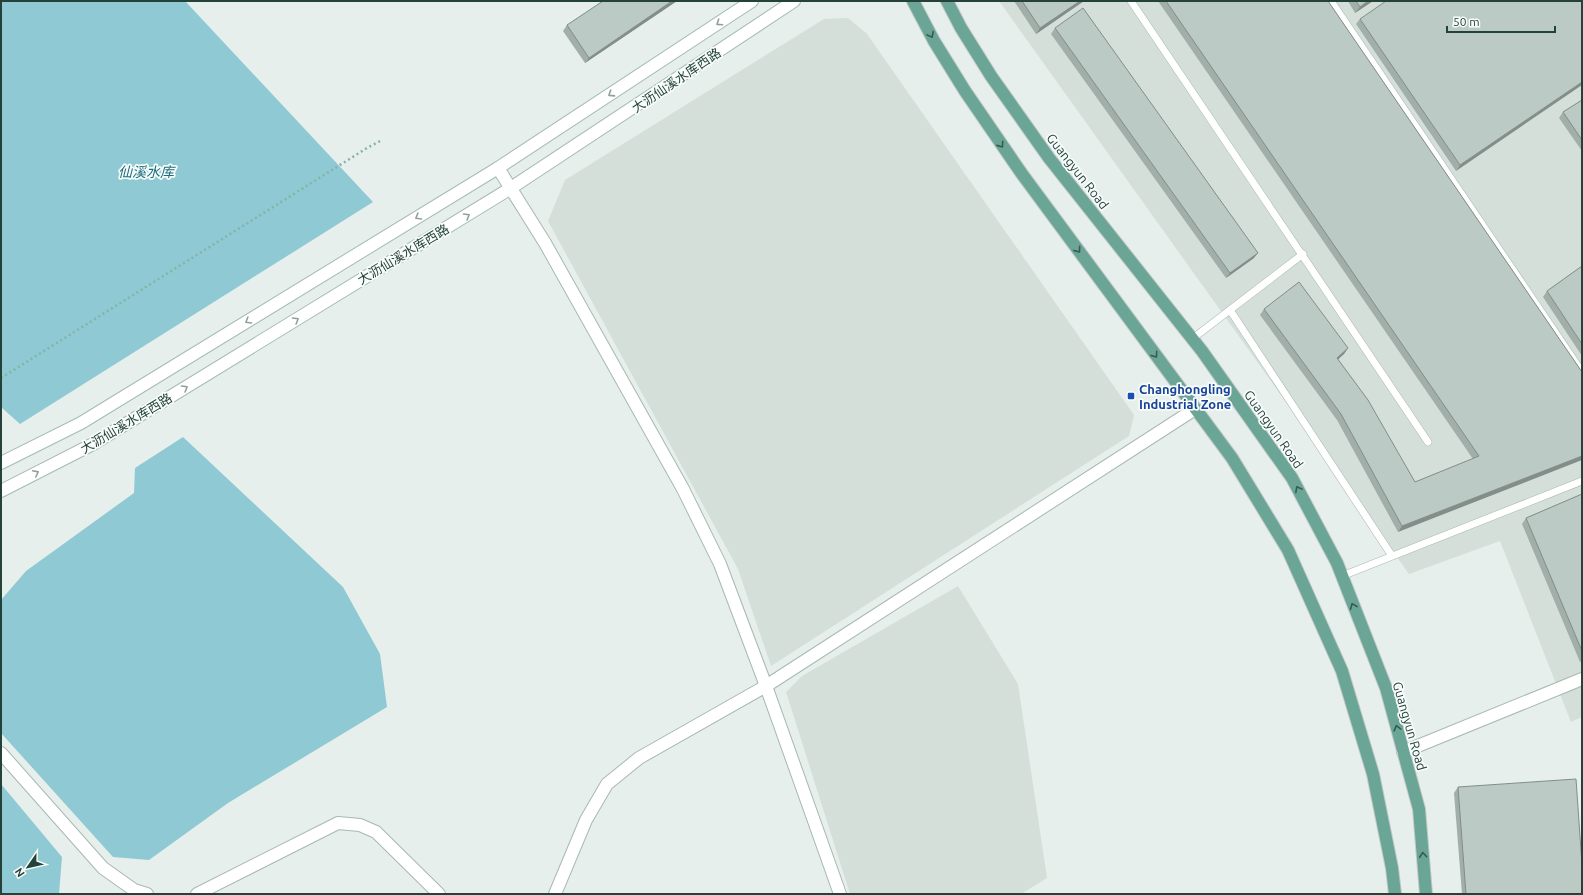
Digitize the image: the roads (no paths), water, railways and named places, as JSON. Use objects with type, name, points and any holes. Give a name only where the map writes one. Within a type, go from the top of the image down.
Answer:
[{"type":"main road","points":[[913,1],[934,41],[969,98],[1022,174],[1232,458],[1288,550],[1342,671],[1373,774],[1392,868],[1395,894]]},
{"type":"main road","name":"Guangyun Road","points":[[947,1],[961,28],[991,76],[1049,158],[1192,339],[1292,478],[1337,563],[1386,688],[1419,809],[1426,894]]},
{"type":"street","points":[[1,463],[81,423],[498,168],[752,1]]},
{"type":"street","name":"大沥仙溪水库西路","points":[[1,491],[92,444],[511,188],[794,1]]},
{"type":"street","points":[[498,168],[545,243],[683,489],[720,564],[766,686],[840,894]]},
{"type":"street","points":[[555,894],[586,820],[607,784],[639,758],[766,686],[1195,409]]},
{"type":"street","points":[[1403,752],[1582,679]]},
{"type":"street","points":[[1,753],[103,868],[134,890],[147,894]]},
{"type":"street","points":[[197,894],[338,823],[360,825],[376,832],[439,894]]},
{"type":"lane","points":[[1131,1],[1303,254],[1428,442]]},
{"type":"lane","points":[[1331,1],[1582,372]]},
{"type":"lane","points":[[1192,339],[1303,254]]},
{"type":"lane","points":[[1230,310],[1392,556]]},
{"type":"lane","points":[[1342,576],[1582,481]]},
{"type":"water","name":"仙溪水库","points":[[1,1],[185,1],[373,202],[20,424],[1,407]]},
{"type":"water","points":[[183,437],[343,587],[380,654],[387,707],[228,803],[149,860],[113,857],[1,733],[1,600],[26,571],[134,493],[135,468]]},
{"type":"water","points":[[1,784],[62,857],[59,894],[1,894]]},
{"type":"place","name":"Changhongling Industrial Zone","points":[[1131,396]]}]
